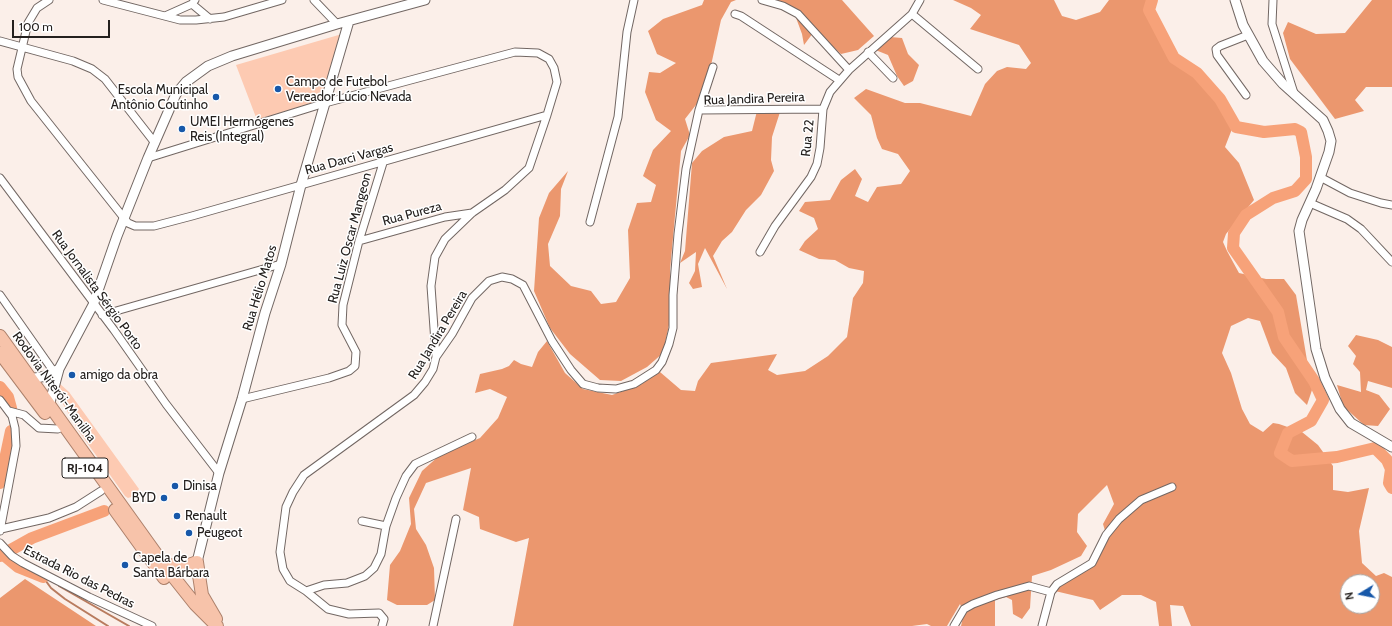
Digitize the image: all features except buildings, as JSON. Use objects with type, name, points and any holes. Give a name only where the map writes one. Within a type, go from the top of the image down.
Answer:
[{"type":"highway","name":"Rodovia Niterói-Manilha","points":[[0,336],[164,565],[195,604],[217,626]]},
{"type":"highway","name":"Rodovia Niterói-Manilha","points":[[0,353],[58,429],[160,572],[204,626]]},
{"type":"highway","points":[[164,565],[186,566],[197,562],[202,595],[220,626]]},
{"type":"street","points":[[49,0],[37,8],[28,23],[17,73],[22,86],[31,101],[124,218]]},
{"type":"street","points":[[103,0],[180,20],[224,17],[282,0]]},
{"type":"street","points":[[314,0],[337,24]]},
{"type":"street","points":[[49,406],[56,370],[94,305],[124,218],[176,94],[197,72],[232,56],[337,24],[425,0]]},
{"type":"street","points":[[590,222],[618,117],[627,32],[634,0]]},
{"type":"street","points":[[762,0],[783,6],[798,14],[849,70]]},
{"type":"street","name":"Rua 22","points":[[760,252],[775,226],[812,177],[817,164],[820,148],[823,109],[830,92],[849,70],[912,14],[920,0]]},
{"type":"street","points":[[1235,0],[1248,35],[1263,61],[1283,84],[1323,120],[1328,131],[1331,141],[1329,152],[1302,220],[1300,241],[1316,349],[1325,378],[1340,409],[1351,423],[1392,447]]},
{"type":"street","points":[[1272,0],[1272,24],[1294,93]]},
{"type":"street","points":[[164,16],[193,2],[210,19]]},
{"type":"street","points":[[735,14],[741,16],[839,80]]},
{"type":"street","points":[[912,14],[978,69]]},
{"type":"street","name":"Rua Hélio Matos","points":[[197,562],[219,473],[242,399],[265,313],[282,264],[301,185],[349,21]]},
{"type":"street","points":[[1246,95],[1217,55],[1216,49],[1248,35]]},
{"type":"street","points":[[0,41],[74,61],[92,69],[105,79],[155,143]]},
{"type":"street","points":[[148,158],[325,103],[515,52],[538,53],[549,59],[554,68],[557,82],[529,168],[505,190],[472,213],[445,239],[435,257],[431,286],[436,357]]},
{"type":"street","points":[[868,52],[893,78]]},
{"type":"street","points":[[700,110],[713,67]]},
{"type":"street","name":"Rua Jandira Pereira","points":[[382,626],[384,619],[379,613],[349,614],[328,609],[306,591],[290,581],[283,568],[280,552],[286,507],[293,492],[304,475],[414,395],[425,382],[433,369],[436,357],[452,334],[472,298],[489,281],[502,278],[512,279],[523,285],[552,341],[571,370],[583,384],[598,388],[616,389],[634,384],[656,370],[669,344],[673,328],[673,295],[678,234],[686,169],[700,110],[823,109]]},
{"type":"street","name":"Rua Darci Vargas","points":[[124,218],[128,224],[135,226],[154,226],[384,163],[547,115]]},
{"type":"street","name":"Rua Luiz Oscar Mangeon","points":[[242,399],[329,378],[355,366],[356,352],[342,325],[342,315],[360,241],[384,163]]},
{"type":"street","points":[[1320,177],[1350,193],[1392,205]]},
{"type":"street","name":"Rua Jornalista Sérgio Porto","points":[[0,178],[166,404],[219,473]]},
{"type":"street","points":[[1310,203],[1347,219],[1362,229],[1392,262]]},
{"type":"street","name":"Rua Pureza","points":[[360,241],[445,217],[472,213]]},
{"type":"street","points":[[102,315],[282,264]]},
{"type":"street","points":[[0,294],[56,370]]},
{"type":"street","points":[[30,379],[46,376],[56,370]]},
{"type":"street","points":[[0,400],[9,411],[15,428],[16,446],[0,530],[49,518],[76,507],[101,491]]},
{"type":"street","points":[[9,411],[24,416],[39,428],[58,429]]},
{"type":"street","points":[[306,591],[324,585],[347,583],[365,576],[374,568],[381,554],[386,526],[406,476],[415,464],[472,437]]},
{"type":"street","points":[[1042,626],[1051,592],[1057,584],[1066,577],[1092,563],[1106,535],[1119,519],[1141,500],[1172,487]]},
{"type":"street","points":[[433,626],[456,519]]},
{"type":"street","points":[[362,521],[386,526]]},
{"type":"street","name":"Estrada Rio das Pedras","points":[[0,543],[12,556],[89,597],[152,626]]},
{"type":"street","points":[[954,626],[964,609],[997,595],[1029,586],[1051,592]]},
{"type":"shaded area","points":[[704,0],[736,0],[731,2],[721,20],[710,70],[699,101],[685,119],[690,135],[681,151],[670,270],[672,311],[663,353],[647,367],[621,381],[600,380],[570,354],[550,328],[534,291],[539,218],[549,193],[568,171],[561,189],[560,216],[548,244],[550,266],[571,286],[591,291],[601,304],[616,302],[630,278],[628,230],[637,203],[651,202],[656,185],[643,176],[653,150],[671,131],[656,120],[645,92],[649,72],[660,73],[676,63],[657,54],[648,31],[663,19],[702,5]]},
{"type":"shaded area","points":[[772,0],[842,0],[874,36],[858,50],[841,54],[820,35],[813,33],[804,45],[802,34],[792,7]]},
{"type":"shaded area","points":[[953,0],[1054,0],[1062,16],[1076,20],[1100,12],[1109,0],[1147,0],[1145,14],[1174,64],[1199,80],[1216,100],[1232,129],[1225,147],[1239,163],[1254,200],[1226,234],[1223,242],[1239,273],[1266,279],[1284,279],[1296,295],[1312,390],[1307,405],[1295,393],[1286,368],[1272,353],[1260,321],[1248,318],[1231,326],[1222,353],[1231,373],[1242,409],[1250,424],[1263,432],[1273,423],[1302,432],[1318,445],[1333,466],[1333,490],[1348,492],[1369,488],[1359,531],[1362,563],[1374,574],[1340,574],[1340,614],[1380,614],[1380,574],[1384,573],[1392,577],[1392,626],[1191,626],[1183,606],[1170,605],[1172,626],[1159,626],[1156,602],[1141,595],[1122,595],[1100,610],[1093,600],[1055,591],[1072,572],[1091,559],[1106,534],[1103,524],[1114,504],[1107,485],[1078,514],[1077,532],[1087,546],[1081,556],[1051,570],[1032,576],[1030,608],[1022,619],[1013,614],[1012,600],[1006,597],[995,600],[995,626],[961,626],[964,613],[960,604],[947,626],[931,626],[927,624],[912,626],[513,626],[529,538],[516,542],[480,529],[479,517],[463,510],[471,468],[426,483],[414,509],[416,529],[426,545],[434,568],[435,600],[427,605],[397,605],[387,600],[390,565],[400,551],[411,524],[409,498],[422,471],[440,455],[480,438],[498,418],[507,397],[490,389],[475,393],[480,374],[502,369],[509,366],[514,360],[532,367],[538,352],[547,341],[565,373],[583,389],[612,395],[640,385],[660,372],[681,390],[695,391],[698,381],[711,363],[777,354],[768,370],[777,375],[805,371],[828,356],[847,337],[853,298],[863,283],[864,271],[849,268],[835,260],[819,259],[799,250],[805,241],[818,229],[814,218],[799,211],[805,202],[830,200],[841,180],[855,169],[862,179],[855,196],[868,202],[877,187],[901,184],[910,171],[898,154],[882,149],[877,138],[871,115],[854,98],[866,89],[905,103],[920,103],[971,116],[985,84],[997,71],[1007,67],[1026,69],[1031,63],[1019,45],[970,29],[981,15],[971,8]]},
{"type":"shaded area","points":[[1372,0],[1392,0],[1392,87],[1366,87],[1355,100],[1364,111],[1335,119],[1290,59],[1283,33],[1288,22],[1316,34],[1345,33]]},
{"type":"shaded area","points":[[342,34],[322,100],[257,120],[236,65]]},
{"type":"shaded area","points":[[890,37],[902,38],[908,54],[919,65],[913,81],[904,86],[897,76],[888,55],[873,49]]},
{"type":"shaded area","points":[[757,111],[780,112],[772,137],[771,160],[774,171],[761,195],[746,210],[732,232],[722,241],[713,256],[727,289],[705,248],[698,264],[702,287],[693,289],[689,283],[695,271],[696,252],[680,263],[685,251],[692,163],[702,151],[724,137],[752,131]]},
{"type":"shaded area","points":[[1356,335],[1378,340],[1392,347],[1392,388],[1368,381],[1366,390],[1379,395],[1390,409],[1378,426],[1364,425],[1343,406],[1337,385],[1361,392],[1360,372],[1353,364],[1356,356],[1348,346]]},
{"type":"shaded area","points":[[59,383],[69,392],[139,489],[134,496],[128,498],[125,496],[78,430],[63,404],[57,386]]},
{"type":"shaded area","points":[[25,579],[96,626],[0,626],[0,598]]},
{"type":"waterway","points":[[1152,0],[1149,10],[1174,58],[1197,73],[1220,99],[1236,127],[1264,132],[1295,129],[1301,132],[1306,157],[1306,179],[1295,191],[1273,198],[1246,215],[1234,233],[1233,248],[1278,312],[1284,337],[1314,381],[1323,400],[1311,421],[1288,433],[1280,453],[1292,461],[1337,457],[1375,448],[1387,460],[1391,469],[1389,483],[1392,488]]},
{"type":"waterway","points":[[0,387],[8,397],[11,408]]},
{"type":"waterway","points":[[0,483],[11,431]]},
{"type":"waterway","points":[[0,556],[32,538],[104,511]]},
{"type":"waterway","points":[[0,552],[18,567],[43,577]]},
{"type":"waterway","points":[[43,577],[51,588],[65,599],[108,626]]},
{"type":"waterway","points":[[59,586],[129,626]]},
{"type":"place","name":"Campo de Futebol Vereador Lúcio Nevada","points":[[278,89]]},
{"type":"place","name":"Escola Municipal Antônio Coutinho","points":[[216,97]]},
{"type":"place","name":"UMEI Hermógenes Reis (Integral)","points":[[182,129]]},
{"type":"place","name":"amigo da obra","points":[[72,375]]},
{"type":"place","name":"Dinisa","points":[[175,486]]},
{"type":"place","name":"BYD","points":[[164,498]]},
{"type":"place","name":"Renault","points":[[177,516]]},
{"type":"place","name":"Peugeot","points":[[189,533]]},
{"type":"place","name":"Capela de Santa Bárbara","points":[[125,565]]}]
